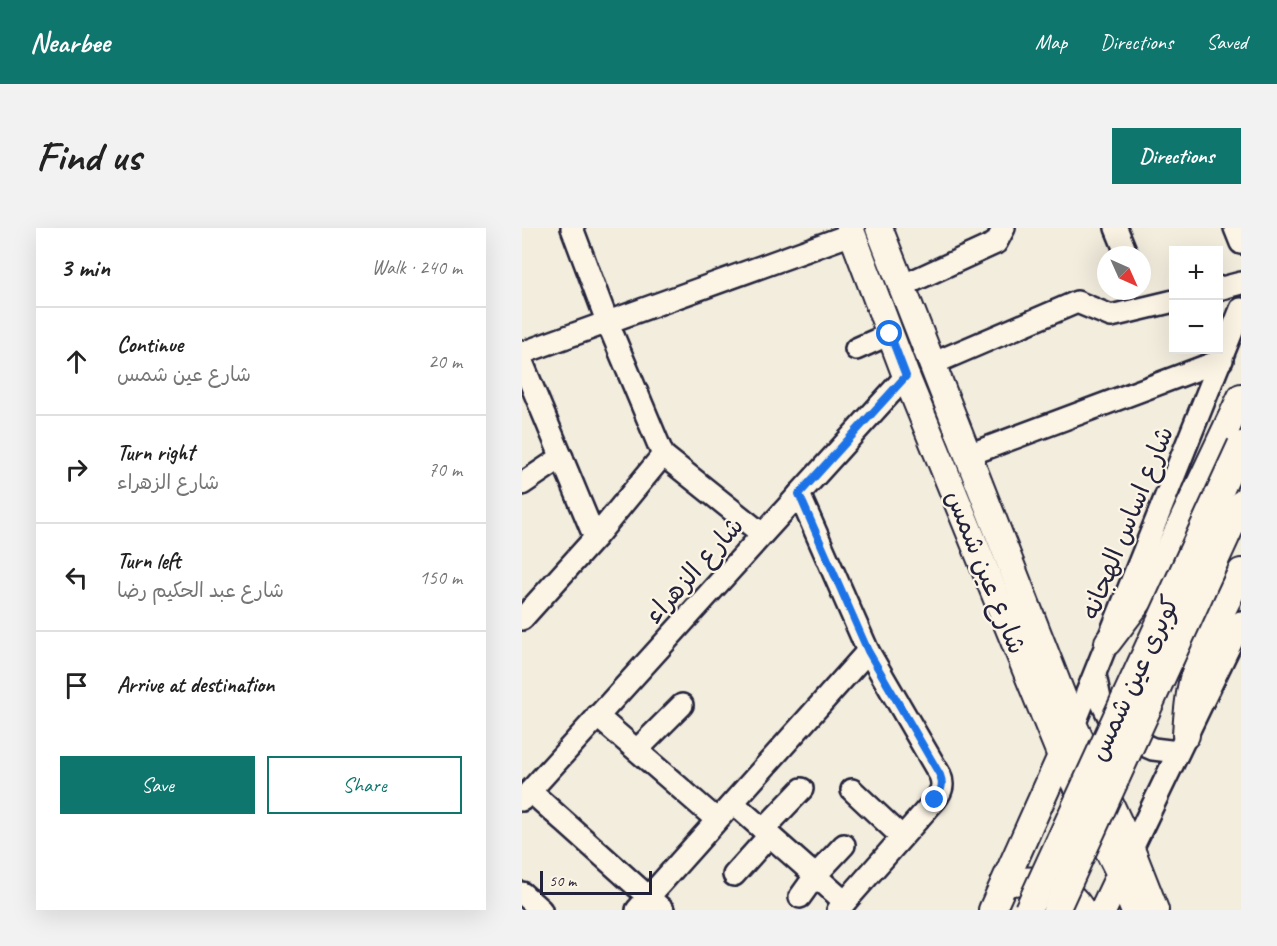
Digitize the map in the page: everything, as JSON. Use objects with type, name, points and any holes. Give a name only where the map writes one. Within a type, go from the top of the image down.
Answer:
[{"type":"main road","name":"شارع عين شمس","points":[[879,228],[1074,726],[1131,849],[1155,910]]},
{"type":"main road","name":"شارع عين شمس","points":[[851,231],[906,376],[1061,756],[1120,874],[1134,910]]},
{"type":"main road","points":[[1108,642],[1159,571],[1241,397]]},
{"type":"main road","name":"كوبرى عين شمس","points":[[1028,910],[1241,446]]},
{"type":"main road","name":"كوبرى عين شمس","points":[[1056,910],[1241,504]]},
{"type":"main road","points":[[1182,744],[1191,688],[1203,653],[1241,572]]},
{"type":"main road","points":[[992,910],[1061,756]]},
{"type":"main road","points":[[1103,910],[1120,874]]},
{"type":"main road","points":[[1004,884],[1023,879],[1043,880],[1061,888],[1076,900],[1082,910]]},
{"type":"street","points":[[572,228],[607,321],[663,455],[762,534]]},
{"type":"street","points":[[902,286],[996,243],[1004,228]]},
{"type":"street","points":[[1116,228],[1123,246]]},
{"type":"street","points":[[1235,228],[1241,243]]},
{"type":"street","points":[[522,353],[851,231]]},
{"type":"street","points":[[1223,288],[1241,283]]},
{"type":"street","points":[[1151,299],[1169,301]]},
{"type":"street","points":[[932,364],[1077,302],[1111,316],[1143,300]]},
{"type":"street","name":"شارع اساس الهجانه","points":[[1061,756],[1241,309]]},
{"type":"street","points":[[856,349],[890,334]]},
{"type":"street","points":[[968,455],[1222,360]]},
{"type":"street","points":[[522,362],[595,538]]},
{"type":"street","name":"شارع الزهراء","points":[[526,795],[906,376]]},
{"type":"street","points":[[522,619],[595,538],[663,455]]},
{"type":"street","points":[[522,484],[562,458]]},
{"type":"street","points":[[733,803],[815,876],[842,906],[935,800],[943,783],[868,651],[799,494]]},
{"type":"street","points":[[1120,874],[1241,622]]},
{"type":"street","points":[[526,795],[650,906],[717,820],[868,651]]},
{"type":"street","points":[[1095,674],[1100,699],[1111,721],[1130,739],[1153,749],[1182,744]]},
{"type":"street","points":[[637,750],[682,705]]},
{"type":"street","points":[[597,716],[717,820]]},
{"type":"street","points":[[734,875],[802,789]]},
{"type":"street","points":[[852,790],[903,837]]},
{"type":"street","points":[[800,897],[815,876],[844,845]]},
{"type":"street","points":[[522,893],[541,910]]},
{"type":"route","points":[[890,334],[906,376],[799,494],[868,651],[940,775],[943,783],[935,800]]}]
